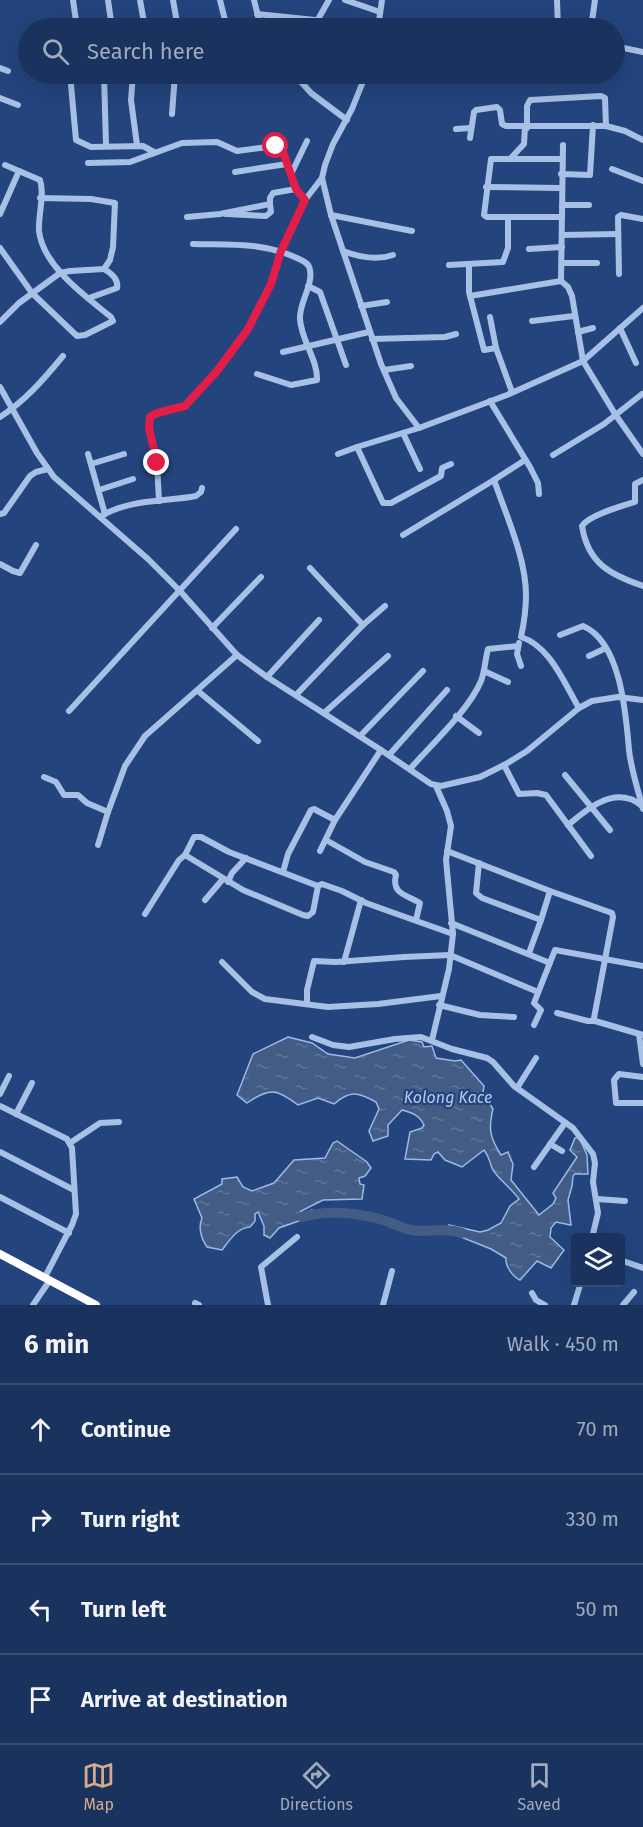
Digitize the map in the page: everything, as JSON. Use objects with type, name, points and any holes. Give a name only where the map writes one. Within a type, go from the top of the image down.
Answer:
[{"type":"highway","points":[[0,1254],[96,1305]]},
{"type":"street","points":[[74,0],[76,18]]},
{"type":"street","points":[[108,0],[111,18]]},
{"type":"street","points":[[140,0],[143,18]]},
{"type":"street","points":[[174,0],[177,18]]},
{"type":"street","points":[[220,0],[224,18]]},
{"type":"street","points":[[254,0],[258,18]]},
{"type":"street","points":[[319,18],[329,0]]},
{"type":"street","points":[[345,0],[380,12]]},
{"type":"street","points":[[379,18],[382,0]]},
{"type":"street","points":[[557,0],[558,18]]},
{"type":"street","points":[[592,18],[595,0]]},
{"type":"street","points":[[257,14],[291,18]]},
{"type":"street","points":[[625,48],[643,52]]},
{"type":"street","points":[[0,68],[8,71]]},
{"type":"street","points":[[71,84],[76,140],[91,147],[137,145],[154,152]]},
{"type":"street","points":[[104,84],[106,146]]},
{"type":"street","points":[[132,84],[131,100],[137,145]]},
{"type":"street","points":[[172,114],[174,84]]},
{"type":"street","points":[[303,84],[311,93],[347,120]]},
{"type":"street","points":[[159,501],[157,463],[149,428],[150,417],[185,406],[217,371],[248,329],[271,284],[281,251],[305,200],[322,178],[333,144],[347,120],[362,84]]},
{"type":"street","points":[[528,159],[524,144],[529,100],[601,96],[605,98],[606,126]]},
{"type":"street","points":[[0,98],[18,105]]},
{"type":"street","points":[[470,138],[472,116],[476,110],[497,107],[504,125],[526,128],[606,126],[625,131],[643,140]]},
{"type":"street","points":[[561,174],[590,175],[593,125]]},
{"type":"street","points":[[456,129],[471,128]]},
{"type":"street","points":[[291,174],[307,141]]},
{"type":"street","points":[[88,163],[130,162],[182,143],[217,142],[237,151],[270,145],[280,148],[296,189],[305,200]]},
{"type":"street","points":[[510,159],[524,144]]},
{"type":"street","points":[[563,146],[561,281],[570,290],[583,361],[615,414],[642,449]]},
{"type":"street","points":[[562,159],[491,159],[484,215],[508,218],[562,217]]},
{"type":"street","points":[[235,172],[287,164]]},
{"type":"street","points":[[0,248],[32,293],[77,336],[81,337],[113,321],[111,316],[60,273],[42,243],[39,230],[40,180],[32,174],[5,165]]},
{"type":"street","points":[[612,169],[643,181]]},
{"type":"street","points":[[0,214],[19,171]]},
{"type":"street","points":[[322,178],[331,215],[369,332],[396,398],[419,428]]},
{"type":"street","points":[[486,187],[561,189]]},
{"type":"street","points":[[220,214],[266,216],[271,212],[270,198],[273,193],[296,189]]},
{"type":"street","points":[[40,198],[91,199],[116,203],[113,247],[110,260],[104,269]]},
{"type":"street","points":[[187,217],[220,214],[270,204]]},
{"type":"street","points":[[562,205],[589,205]]},
{"type":"street","points":[[331,215],[412,231]]},
{"type":"street","points":[[619,274],[619,216],[643,219]]},
{"type":"street","points":[[449,264],[499,263],[506,260],[508,218]]},
{"type":"street","points":[[562,235],[618,234]]},
{"type":"street","points":[[193,244],[255,245],[281,251],[305,262],[308,266],[310,271],[308,286],[300,318],[306,345],[318,378],[316,381],[291,385],[257,374]]},
{"type":"street","points":[[529,249],[562,247]]},
{"type":"street","points":[[343,250],[360,257],[381,258],[393,255]]},
{"type":"street","points":[[562,262],[597,263]]},
{"type":"street","points":[[469,264],[470,296],[484,350],[496,348]]},
{"type":"street","points":[[0,322],[19,303],[60,273],[104,269],[116,278],[117,288],[89,298]]},
{"type":"street","points":[[470,296],[561,281]]},
{"type":"street","points":[[308,286],[320,292],[346,365]]},
{"type":"street","points":[[361,306],[387,302]]},
{"type":"street","points":[[338,454],[419,428],[490,401],[583,361],[643,308]]},
{"type":"street","points":[[532,321],[574,316]]},
{"type":"street","points":[[490,317],[496,348],[512,392]]},
{"type":"street","points":[[578,332],[593,328]]},
{"type":"street","points":[[620,328],[636,363]]},
{"type":"street","points":[[283,352],[369,332]]},
{"type":"street","points":[[372,339],[445,337],[456,334]]},
{"type":"street","points":[[0,417],[12,409],[45,378],[63,356]]},
{"type":"street","points":[[384,370],[411,366]]},
{"type":"street","points":[[0,387],[37,453],[54,477],[103,516],[148,559],[237,655],[267,677],[436,786],[447,810],[451,826],[447,851],[447,890],[453,934],[432,1040]]},
{"type":"street","points":[[553,455],[604,424],[642,394]]},
{"type":"street","points":[[490,401],[538,483],[538,494]]},
{"type":"street","points":[[403,433],[420,469]]},
{"type":"street","points":[[357,447],[380,499],[386,504],[441,476],[442,468],[452,464]]},
{"type":"street","points":[[88,454],[99,490],[103,516]]},
{"type":"street","points":[[91,464],[123,454]]},
{"type":"street","points":[[403,535],[525,460]]},
{"type":"street","points":[[0,514],[4,513],[30,476],[48,469]]},
{"type":"street","points":[[99,490],[133,479]]},
{"type":"street","points":[[494,480],[514,540],[525,583],[526,597],[518,646],[520,666]]},
{"type":"street","points":[[643,480],[635,484],[635,502],[593,518],[582,526],[590,550],[600,565],[616,576],[643,586]]},
{"type":"street","points":[[103,516],[122,507],[196,496],[202,488]]},
{"type":"street","points":[[69,711],[236,529]]},
{"type":"street","points":[[0,564],[13,572],[20,573],[36,546]]},
{"type":"street","points":[[310,568],[363,625]]},
{"type":"street","points":[[212,628],[261,577]]},
{"type":"street","points":[[296,695],[363,625],[385,606]]},
{"type":"street","points":[[267,677],[319,620]]},
{"type":"street","points":[[560,635],[583,626],[593,631],[610,655],[622,697],[629,731],[629,751],[643,807]]},
{"type":"street","points":[[521,637],[532,640],[546,654],[579,708]]},
{"type":"street","points":[[410,769],[477,689],[484,671],[488,649],[518,646]]},
{"type":"street","points":[[589,656],[606,648]]},
{"type":"street","points":[[98,845],[125,766],[145,736],[237,655]]},
{"type":"street","points":[[324,713],[388,656]]},
{"type":"street","points":[[360,736],[423,671]]},
{"type":"street","points":[[484,671],[508,682]]},
{"type":"street","points":[[389,755],[447,690]]},
{"type":"street","points":[[198,691],[258,741]]},
{"type":"street","points":[[436,786],[480,777],[504,765],[527,751],[579,708],[602,698],[622,697],[643,700]]},
{"type":"street","points":[[456,716],[479,733]]},
{"type":"street","points":[[320,851],[335,820],[381,750]]},
{"type":"street","points":[[504,765],[519,794],[546,795],[591,855]]},
{"type":"street","points":[[565,775],[610,830]]},
{"type":"street","points":[[44,777],[56,782],[64,795],[78,795],[87,803],[108,812]]},
{"type":"street","points":[[568,825],[591,807],[621,798],[633,800],[643,807]]},
{"type":"street","points":[[283,872],[288,854],[308,813],[314,809],[335,820]]},
{"type":"street","points":[[145,914],[179,860],[185,855],[190,843],[197,836],[229,852],[318,886],[324,884],[453,934]]},
{"type":"street","points":[[326,840],[365,862],[394,872],[396,888],[420,902],[416,920]]},
{"type":"street","points":[[447,851],[550,891],[612,912],[595,1021]]},
{"type":"street","points":[[185,855],[225,880],[274,904],[308,916],[313,912],[318,886]]},
{"type":"street","points":[[205,900],[246,858]]},
{"type":"street","points":[[479,863],[476,889],[478,896],[541,920]]},
{"type":"street","points":[[529,953],[550,891]]},
{"type":"street","points":[[344,962],[361,900]]},
{"type":"street","points":[[452,923],[550,963]]},
{"type":"street","points":[[534,1025],[541,1010],[534,1003],[554,951],[557,949],[643,966]]},
{"type":"street","points":[[307,1004],[307,990],[314,961],[344,962],[450,955],[538,992]]},
{"type":"street","points":[[222,963],[258,996],[265,999],[328,1007],[378,1004],[441,996]]},
{"type":"street","points":[[439,1005],[480,1015],[514,1017]]},
{"type":"street","points":[[556,1013],[641,1034],[643,1064]]},
{"type":"street","points":[[312,1037],[333,1045],[349,1047],[417,1037],[487,1058],[517,1088],[577,1132],[591,1151],[595,1163],[598,1213],[593,1233]]},
{"type":"street","points":[[517,1088],[536,1058]]},
{"type":"street","points":[[643,1077],[619,1074],[614,1080],[616,1103],[643,1103]]},
{"type":"street","points":[[0,1094],[9,1076]]},
{"type":"street","points":[[16,1114],[32,1083]]},
{"type":"street","points":[[0,1106],[67,1139],[70,1143],[76,1214],[48,1278],[33,1305]]},
{"type":"street","points":[[70,1143],[100,1124],[119,1122]]},
{"type":"street","points":[[534,1167],[565,1123]]},
{"type":"street","points":[[550,1144],[562,1151]]},
{"type":"street","points":[[0,1152],[74,1190]]},
{"type":"street","points":[[0,1197],[69,1233]]},
{"type":"street","points":[[597,1200],[625,1201]]},
{"type":"street","points":[[267,1305],[261,1267],[297,1237]]},
{"type":"street","points":[[625,1261],[643,1268]]},
{"type":"street","points":[[383,1305],[392,1271]]},
{"type":"street","points":[[574,1305],[579,1287]]},
{"type":"street","points":[[623,1305],[634,1292]]},
{"type":"street","points":[[532,1293],[536,1300],[545,1305]]},
{"type":"water","name":"Kolong Kace","points":[[288,1037],[312,1043],[328,1054],[355,1058],[409,1040],[422,1042],[424,1047],[432,1046],[436,1058],[461,1060],[484,1086],[483,1092],[493,1109],[490,1128],[492,1138],[501,1155],[508,1152],[513,1164],[511,1180],[539,1215],[553,1204],[556,1198],[553,1193],[577,1157],[570,1150],[575,1138],[579,1137],[587,1155],[588,1174],[573,1176],[568,1200],[571,1225],[556,1222],[551,1228],[550,1237],[564,1250],[551,1268],[537,1261],[520,1280],[510,1271],[506,1258],[491,1249],[451,1233],[449,1225],[480,1232],[488,1230],[501,1223],[510,1206],[519,1199],[494,1171],[484,1150],[462,1167],[445,1160],[438,1152],[431,1160],[405,1159],[410,1132],[424,1125],[415,1115],[402,1110],[388,1125],[388,1136],[373,1141],[369,1131],[379,1109],[376,1102],[364,1096],[354,1094],[345,1096],[334,1104],[318,1098],[298,1105],[279,1093],[273,1092],[262,1094],[247,1103],[237,1095],[253,1054]]},
{"type":"water","points":[[337,1141],[367,1162],[371,1168],[365,1176],[359,1178],[360,1184],[364,1185],[362,1199],[323,1200],[301,1211],[303,1214],[312,1210],[316,1215],[279,1228],[270,1238],[264,1235],[264,1226],[258,1212],[250,1227],[238,1232],[222,1250],[207,1247],[201,1233],[202,1218],[194,1199],[222,1184],[222,1179],[237,1177],[243,1187],[252,1191],[274,1183],[294,1160],[325,1158],[333,1143]]},
{"type":"waterway","points":[[302,1217],[320,1213],[348,1213],[376,1218],[411,1230],[450,1230],[462,1233]]},
{"type":"route","points":[[157,463],[149,428],[150,417],[185,406],[217,371],[248,329],[271,284],[281,251],[305,200],[296,189],[283,152],[276,146]]}]
